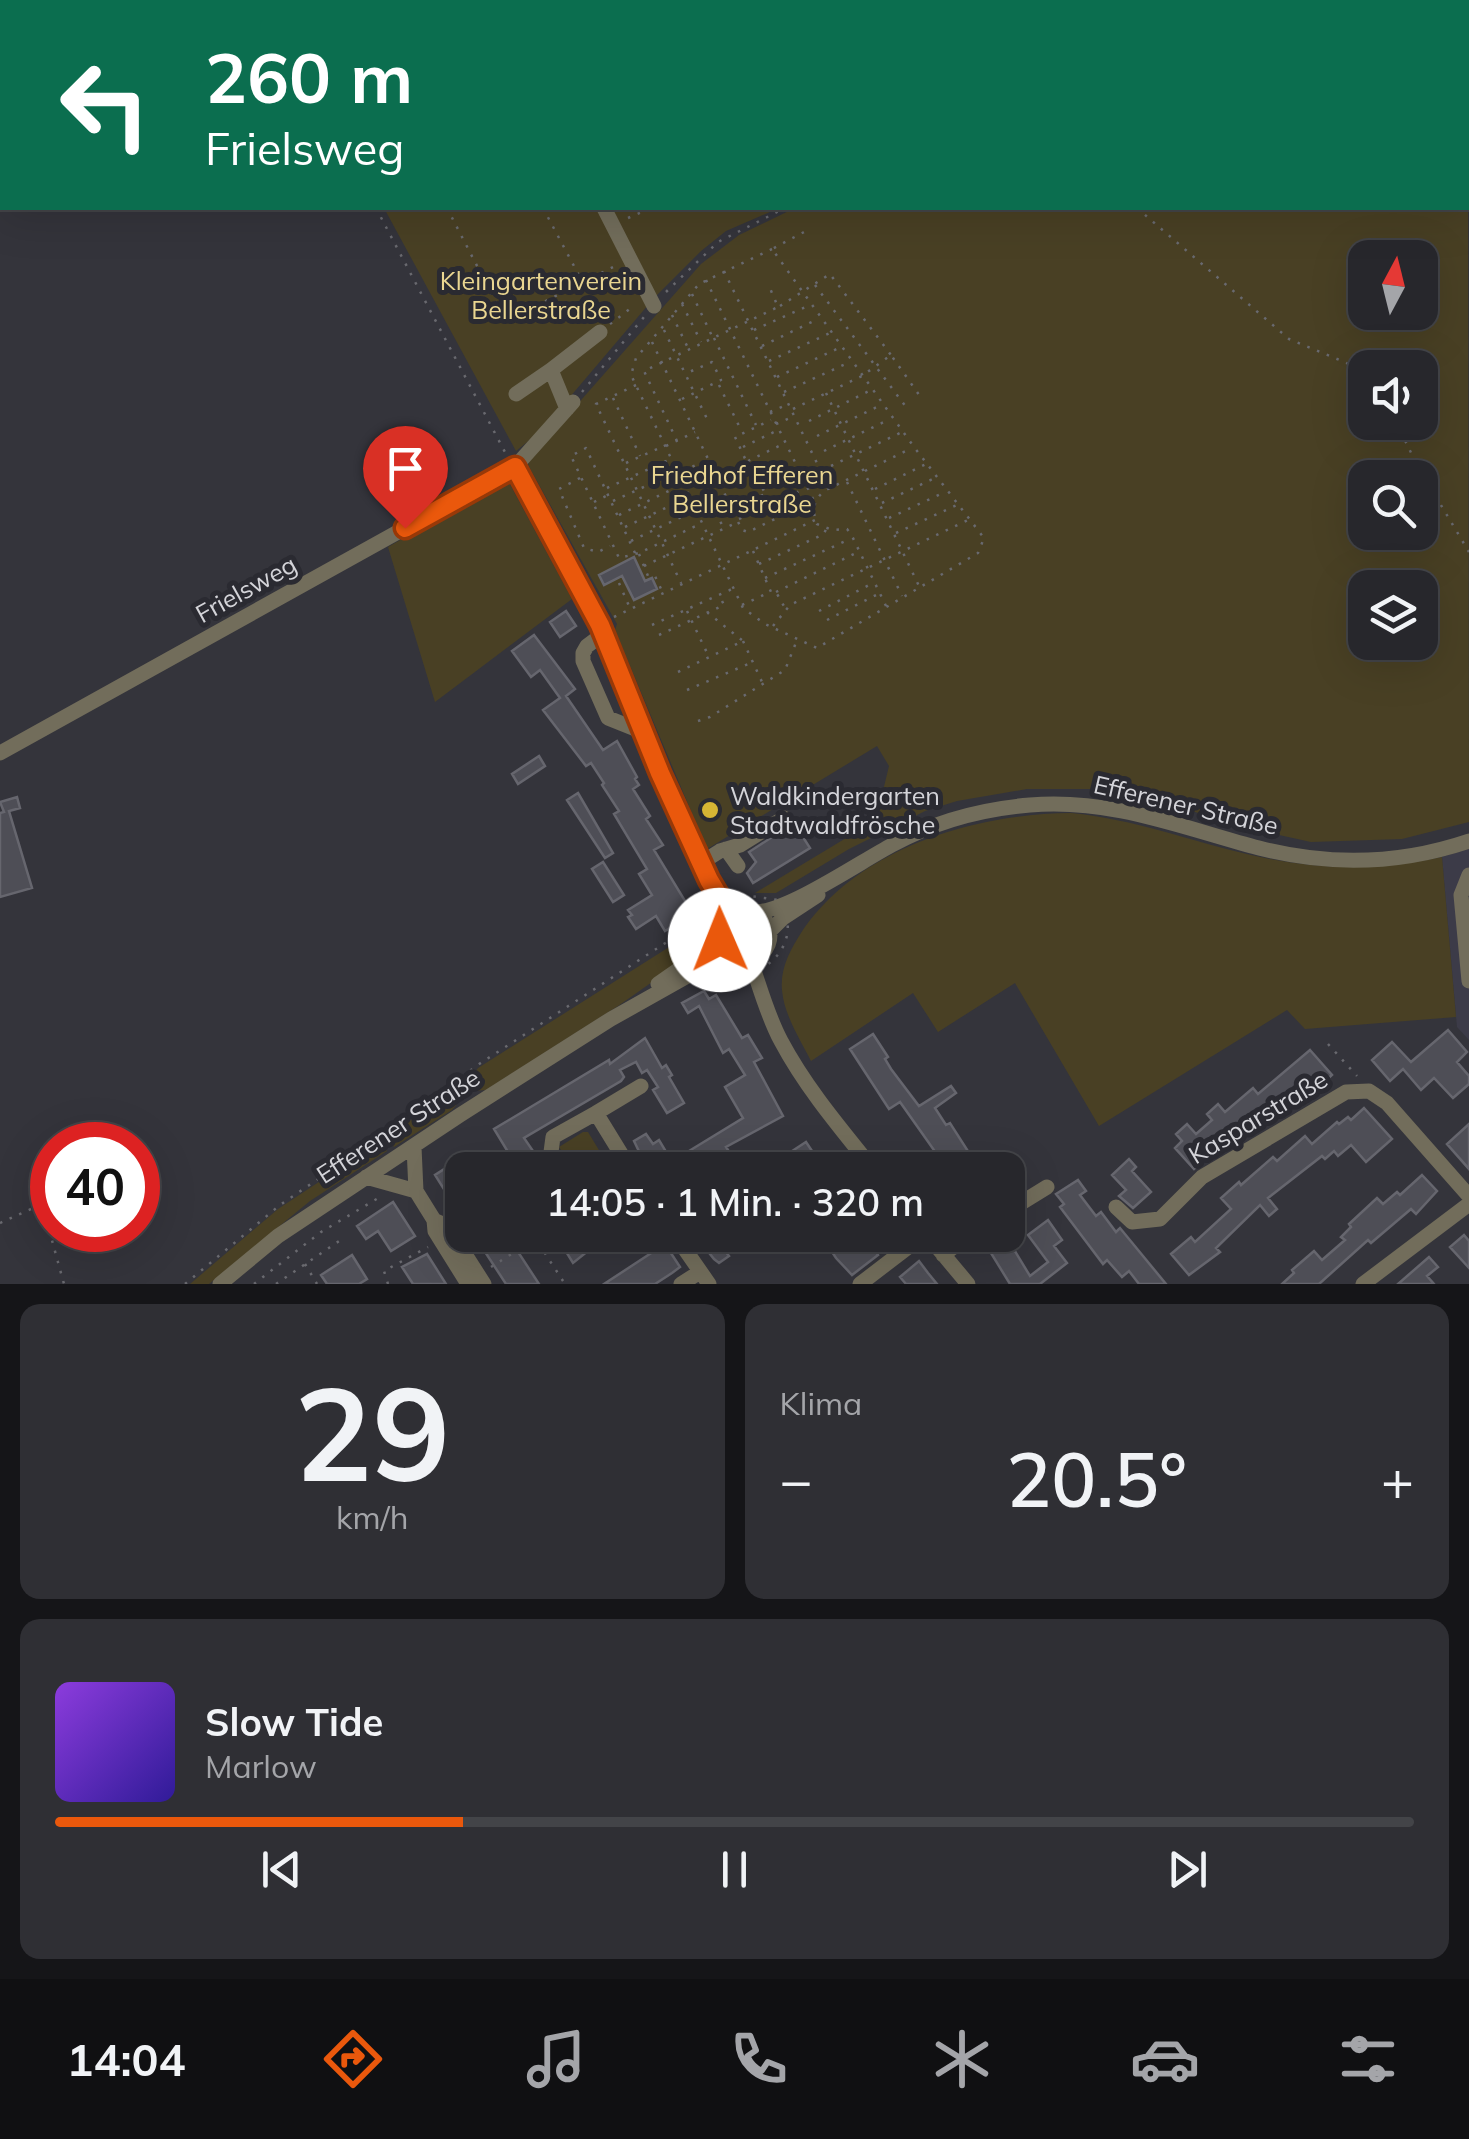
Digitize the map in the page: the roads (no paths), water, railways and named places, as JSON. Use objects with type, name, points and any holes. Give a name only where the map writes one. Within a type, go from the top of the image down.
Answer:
[{"type":"street","points":[[605,210],[651,300]]},
{"type":"street","points":[[516,394],[600,332]]},
{"type":"street","name":"Frielsweg","points":[[0,754],[515,467],[570,405],[551,370]]},
{"type":"street","points":[[515,467],[606,625],[643,732],[701,862],[727,908]]},
{"type":"street","points":[[606,625],[583,653],[596,694],[608,718],[643,732]]},
{"type":"street","name":"Efferener Straße","points":[[757,912],[896,842],[963,816],[1050,804],[1125,810],[1306,858],[1381,860],[1469,841]]},
{"type":"street","points":[[701,862],[740,846],[784,818]]},
{"type":"street","points":[[726,849],[738,866]]},
{"type":"street","points":[[1469,875],[1461,895],[1469,981]]},
{"type":"street","name":"Efferener Straße","points":[[770,932],[783,902]]},
{"type":"street","points":[[727,908],[757,912],[770,932],[768,946],[748,964]]},
{"type":"street","points":[[727,908],[713,929],[723,946],[748,964],[788,1053],[861,1152]]},
{"type":"street","name":"Efferener Straße","points":[[704,960],[713,929]]},
{"type":"street","name":"Efferener Straße","points":[[220,1284],[278,1236],[366,1177],[704,960],[724,958],[748,964]]},
{"type":"street","points":[[551,1152],[553,1137],[641,1086]]},
{"type":"street","name":"Kasparstraße","points":[[1116,1208],[1132,1222],[1160,1219],[1202,1177],[1353,1090],[1373,1093],[1387,1103],[1469,1200]]},
{"type":"street","points":[[596,1113],[620,1152]]},
{"type":"street","points":[[414,1146],[416,1191],[434,1220],[434,1231],[476,1279]]},
{"type":"street","points":[[366,1177],[416,1191]]},
{"type":"street","points":[[1025,1202],[1047,1188]]},
{"type":"street","points":[[1364,1284],[1469,1200]]},
{"type":"street","points":[[682,1284],[704,1278],[687,1252]]},
{"type":"street","points":[[860,1284],[903,1252]]},
{"type":"street","points":[[940,1252],[968,1284]]},
{"type":"street","points":[[943,1255],[947,1252]]},
{"type":"place","name":"Waldkindergarten Stadtwaldfrösche","points":[[710,810]]},
{"type":"park label","name":"Kleingartenverein Bellerstraße","points":[[541,296]]},
{"type":"park label","name":"Friedhof Efferen Bellerstraße","points":[[742,490]]}]
